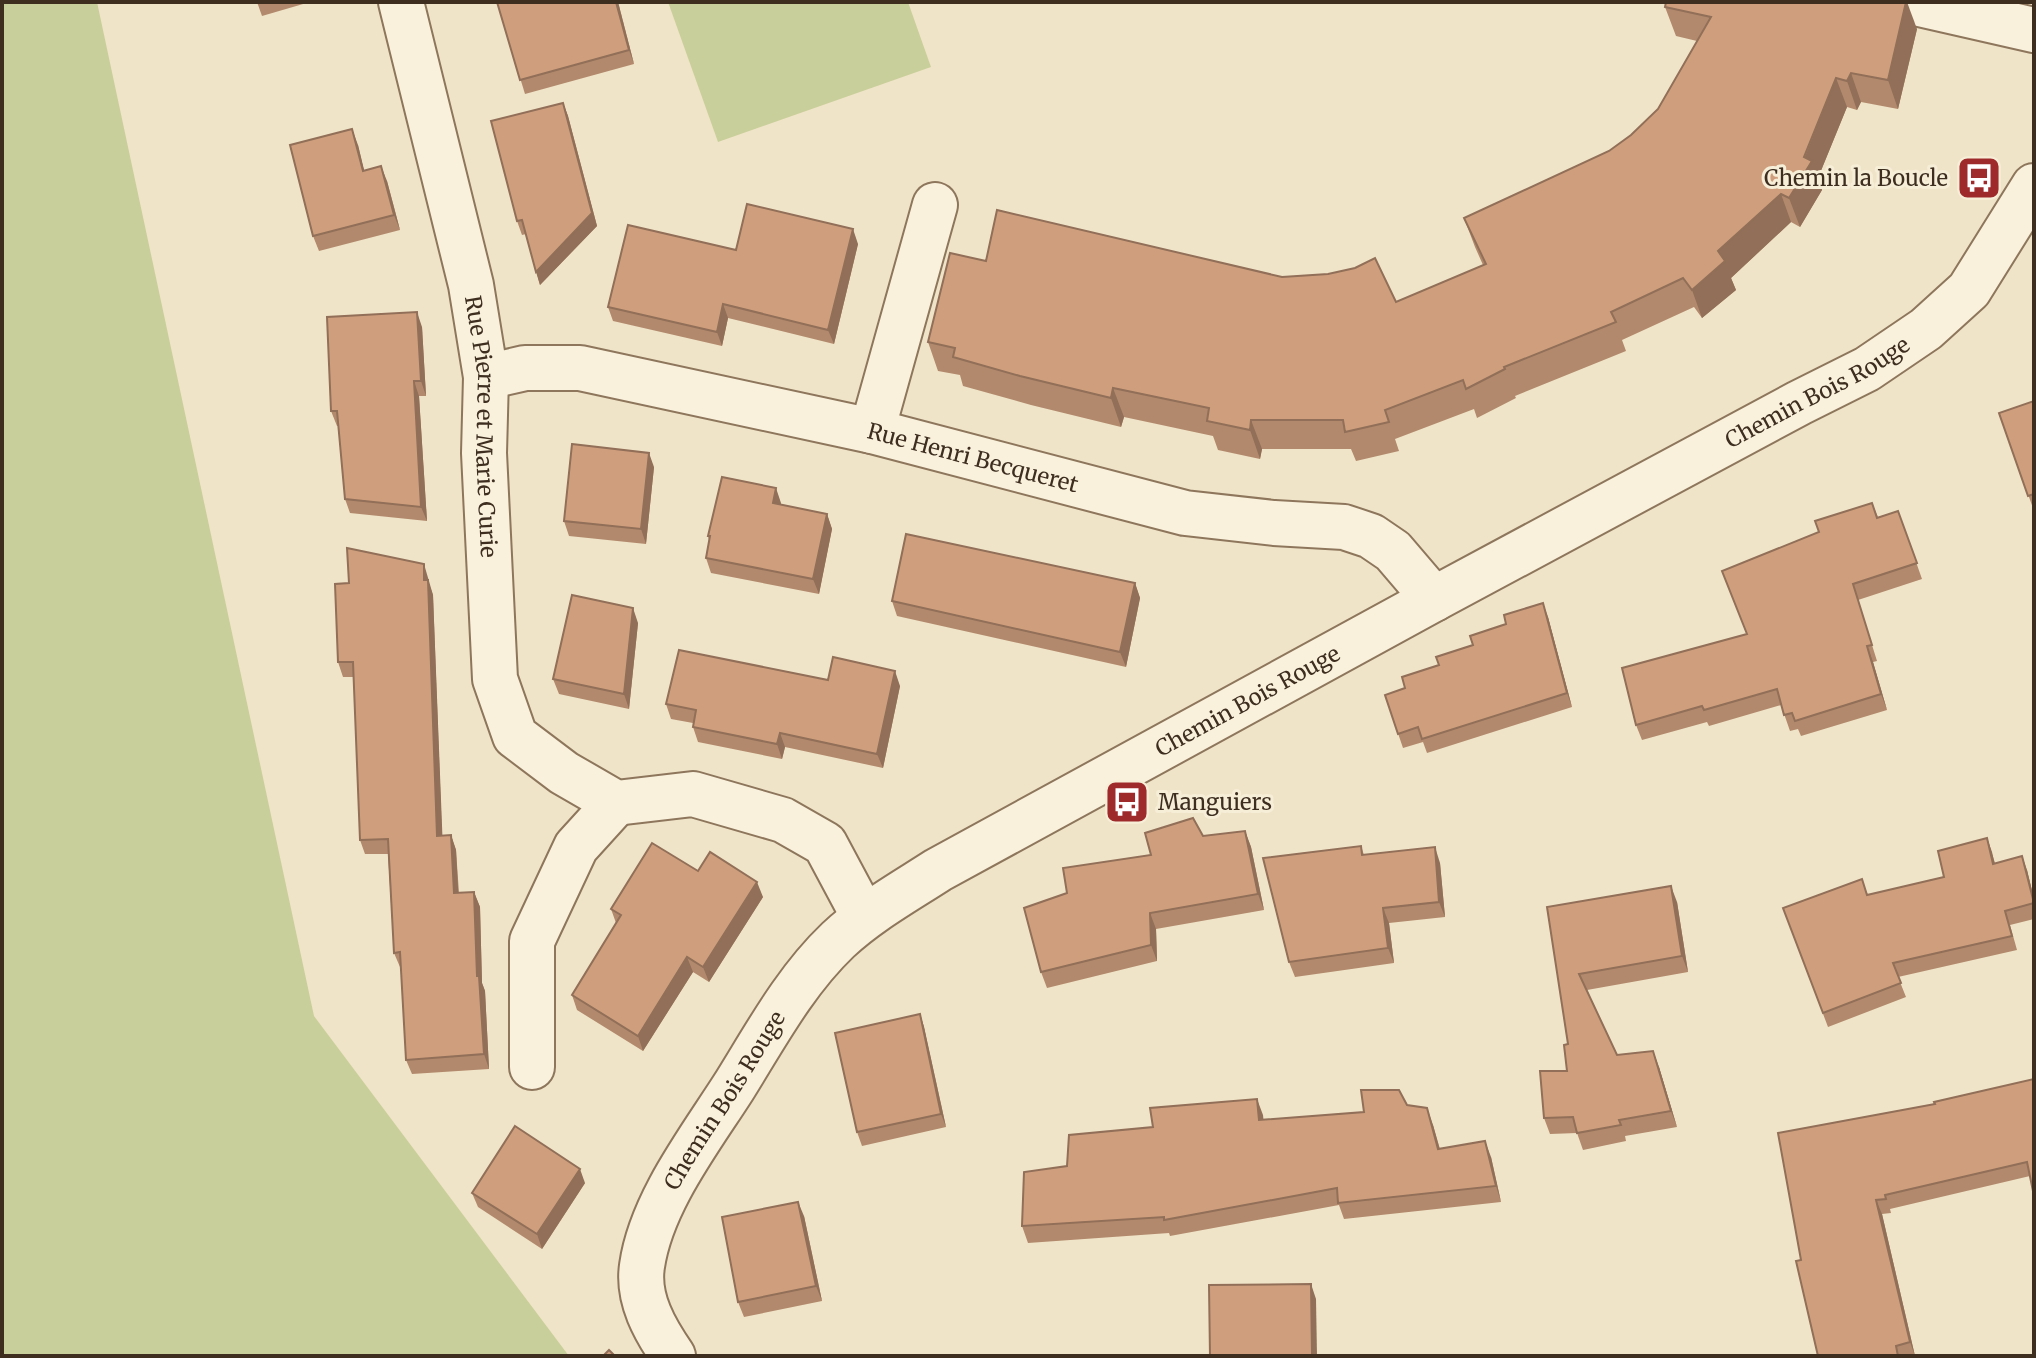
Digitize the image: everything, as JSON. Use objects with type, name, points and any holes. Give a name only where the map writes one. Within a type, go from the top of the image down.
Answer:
[{"type":"street","name":"Rue Pierre et Marie Curie","points":[[401,2],[471,285],[486,377],[484,453],[495,679],[515,736],[564,773],[616,803]]},
{"type":"street","points":[[1911,2],[2034,30]]},
{"type":"street","name":"Chemin Bois Rouge","points":[[673,1356],[655,1330],[645,1303],[641,1268],[658,1211],[798,983],[864,917],[938,870],[1434,599],[1867,369],[1914,337],[1969,290],[2034,186]]},
{"type":"street","points":[[872,431],[935,205]]},
{"type":"street","name":"Rue Henri Becqueret","points":[[486,377],[525,368],[580,368],[872,431],[1185,513],[1344,527],[1371,536],[1393,551],[1434,599]]},
{"type":"street","points":[[532,1067],[532,941],[576,847],[616,803],[693,794],[783,820],[825,844],[864,917]]},
{"type":"green space","points":[[2,2],[97,2],[314,1016],[569,1356],[2,1356]]},
{"type":"green space","points":[[668,2],[908,2],[931,67],[718,142]]},
{"type":"building","points":[[497,2],[616,2],[629,50],[520,80]]},
{"type":"building","points":[[1666,2],[1906,2],[1888,80],[1851,73],[1847,81],[1836,78],[1804,157],[1812,161],[1789,198],[1781,194],[1718,251],[1725,261],[1692,290],[1683,278],[1611,312],[1616,322],[1504,367],[1466,389],[1463,380],[1385,410],[1389,422],[1345,432],[1343,420],[1251,420],[1250,430],[1207,421],[1209,408],[1113,388],[1111,398],[953,357],[955,348],[928,342],[950,253],[986,261],[997,210],[1282,277],[1328,274],[1355,268],[1375,258],[1396,302],[1486,264],[1464,218],[1609,151],[1658,109],[1711,17],[1665,7]]},
{"type":"building","points":[[563,103],[592,213],[536,272],[522,220],[517,221],[491,121]]},
{"type":"building","points":[[352,129],[363,171],[381,166],[394,215],[313,236],[290,145]]},
{"type":"building","points":[[747,204],[853,229],[828,330],[723,304],[717,332],[608,307],[628,225],[736,250]]},
{"type":"building","points":[[417,312],[421,381],[414,381],[421,507],[345,499],[337,411],[331,411],[327,317]]},
{"type":"building","points":[[2034,401],[2034,494],[2028,496],[1999,413]]},
{"type":"building","points":[[572,444],[649,453],[641,529],[564,521]]},
{"type":"building","points":[[722,477],[776,488],[773,503],[827,514],[813,579],[706,558]]},
{"type":"building","points":[[1872,503],[1877,518],[1898,511],[1917,563],[1853,584],[1872,645],[1867,646],[1881,694],[1795,721],[1792,713],[1784,715],[1777,689],[1636,725],[1622,668],[1747,634],[1722,571],[1819,532],[1815,521]]},
{"type":"building","points":[[906,534],[1135,583],[1120,652],[892,601]]},
{"type":"building","points":[[347,548],[424,564],[424,580],[428,580],[437,836],[451,835],[454,893],[474,892],[484,1054],[406,1060],[400,952],[394,953],[388,839],[360,840],[353,662],[338,662],[335,584],[349,583]]},
{"type":"building","points":[[572,595],[633,608],[624,694],[553,679]]},
{"type":"building","points":[[1543,603],[1567,693],[1422,739],[1418,727],[1398,734],[1385,695],[1405,688],[1402,677],[1439,665],[1436,657],[1473,645],[1470,636],[1506,624],[1504,615]]},
{"type":"building","points":[[679,650],[828,680],[833,657],[895,671],[877,754],[780,733],[777,744],[693,727],[696,710],[666,704]]},
{"type":"building","points":[[1193,818],[1203,836],[1245,831],[1258,894],[1150,913],[1151,945],[1041,972],[1024,908],[1067,893],[1063,868],[1151,855],[1145,833]]},
{"type":"building","points":[[1987,838],[1993,864],[2022,856],[2034,903],[2005,911],[2012,936],[1893,963],[1901,983],[1823,1013],[1783,908],[1862,879],[1867,895],[1944,877],[1938,851]]},
{"type":"building","points":[[652,843],[698,871],[710,852],[757,882],[703,967],[687,957],[638,1036],[572,995],[621,915],[611,909]]},
{"type":"building","points":[[1361,846],[1362,855],[1435,847],[1439,902],[1383,908],[1388,948],[1289,962],[1263,858]]},
{"type":"building","points":[[1671,886],[1682,956],[1579,974],[1617,1055],[1653,1051],[1671,1111],[1619,1120],[1621,1125],[1577,1133],[1573,1117],[1544,1118],[1540,1071],[1567,1071],[1564,1045],[1568,1044],[1547,907]]},
{"type":"building","points":[[920,1014],[941,1114],[857,1132],[835,1033]]},
{"type":"building","points":[[2034,1079],[2034,1196],[2027,1162],[1885,1195],[1886,1199],[1876,1200],[1910,1342],[1896,1346],[1898,1356],[1818,1356],[1796,1261],[1801,1260],[1778,1133],[1935,1104]]},
{"type":"building","points":[[1361,1090],[1399,1090],[1407,1105],[1427,1108],[1438,1149],[1485,1141],[1496,1186],[1338,1203],[1337,1188],[1164,1220],[1164,1217],[1022,1226],[1024,1172],[1067,1166],[1069,1135],[1153,1127],[1150,1108],[1257,1099],[1259,1120],[1364,1112]]},
{"type":"building","points":[[515,1126],[580,1169],[537,1234],[472,1193]]},
{"type":"building","points":[[798,1202],[816,1286],[738,1302],[722,1217]]},
{"type":"building","points":[[1311,1284],[1312,1356],[1210,1356],[1209,1285]]},
{"type":"place","name":"Chemin la Boucle","points":[[1979,178]]},
{"type":"place","name":"Manguiers","points":[[1127,802]]}]
